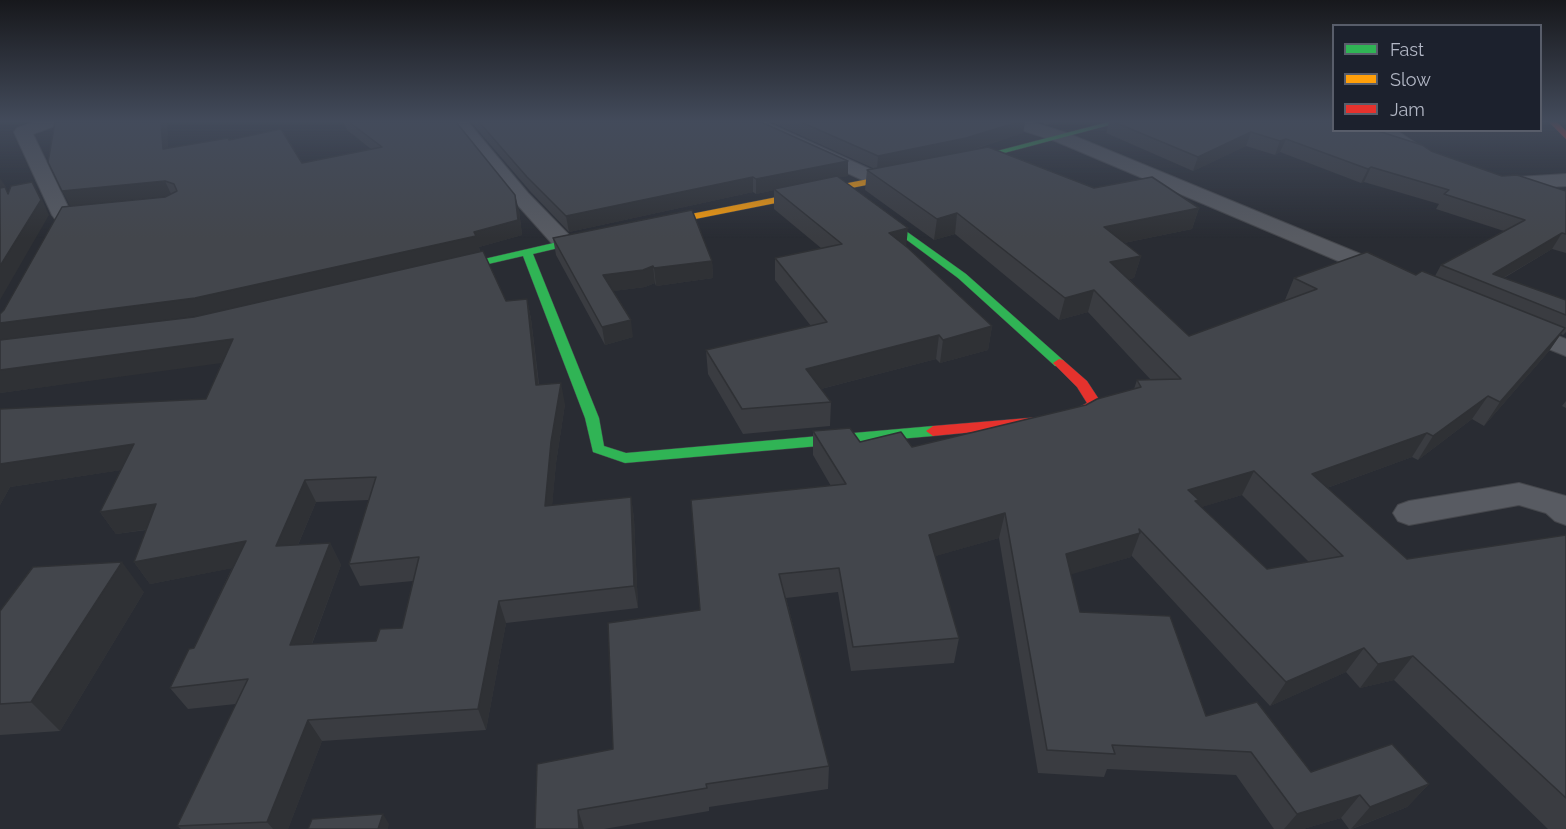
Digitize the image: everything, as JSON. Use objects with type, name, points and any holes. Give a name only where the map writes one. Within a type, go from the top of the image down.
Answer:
[{"type":"street","points":[[32,161],[40,189],[73,214],[51,235]]},
{"type":"street","points":[[491,161],[564,243]]},
{"type":"street","points":[[836,161],[878,180]]},
{"type":"street","points":[[946,165],[964,161]]},
{"type":"street","points":[[1118,161],[1401,279]]},
{"type":"street","points":[[633,229],[923,170]]},
{"type":"street","points":[[1482,177],[1502,184],[1566,180]]},
{"type":"street","points":[[527,252],[592,418],[598,449],[625,458],[1067,419],[1095,404],[1082,384],[962,276],[842,187]]},
{"type":"street","points":[[436,273],[610,234]]},
{"type":"street","points":[[1500,321],[1566,348]]},
{"type":"street","points":[[1409,513],[1519,494],[1557,505],[1566,513]]},
{"type":"building","points":[[487,161],[515,195],[518,220],[474,232],[476,236],[195,298],[0,323],[0,314],[62,207],[165,197],[177,191],[174,184],[165,181],[62,191],[48,162]]},
{"type":"building","points":[[513,161],[848,161],[756,179],[753,177],[566,216]]},
{"type":"building","points":[[916,161],[1023,161],[1094,188],[1152,177],[1199,208],[1104,227],[1141,256],[1110,262],[1189,336],[1317,289],[1294,278],[1367,252],[1416,275],[1422,271],[1565,328],[1500,402],[1488,396],[1433,436],[1427,433],[1312,474],[1407,559],[1566,535],[1566,798],[1413,656],[1378,664],[1364,648],[1286,682],[1139,529],[1140,533],[1066,554],[1080,612],[1170,616],[1206,716],[1257,702],[1311,772],[1392,744],[1429,784],[1370,807],[1360,795],[1297,814],[1251,752],[1112,745],[1115,754],[1047,750],[1005,513],[929,535],[959,638],[853,647],[839,568],[779,574],[829,766],[706,784],[707,788],[578,810],[579,829],[535,829],[537,764],[613,749],[608,623],[700,610],[691,500],[846,484],[813,431],[850,428],[860,442],[901,432],[912,447],[1086,405],[1097,399],[1141,387],[1137,380],[1181,379],[1094,290],[1065,298],[957,213],[937,219],[867,170]],"holes":[[[1254,471],[1343,556],[1267,569],[1195,501],[1199,500],[1188,490]]]},
{"type":"building","points":[[1345,161],[1459,161],[1502,176],[1517,175],[1566,191],[1566,234],[1562,233],[1493,274],[1566,300],[1566,315],[1441,265],[1525,220],[1444,194],[1449,190],[1371,167],[1368,169]]},
{"type":"building","points":[[837,176],[908,228],[889,233],[992,326],[943,340],[939,335],[806,369],[831,402],[742,409],[706,350],[827,322],[775,258],[842,244],[774,189]]},
{"type":"building","points":[[32,182],[41,200],[0,266],[0,188],[5,187],[8,194],[11,186]]},
{"type":"building","points":[[692,210],[712,261],[654,268],[653,266],[643,270],[603,275],[631,320],[602,327],[553,238]]},
{"type":"building","points":[[483,251],[506,301],[527,299],[536,385],[561,383],[551,442],[545,506],[631,497],[634,586],[499,601],[478,709],[308,720],[267,822],[177,826],[248,679],[170,688],[189,649],[194,648],[246,541],[134,562],[156,504],[100,512],[134,444],[0,464],[0,409],[206,399],[233,339],[0,370],[0,340],[194,317]],"holes":[[[376,477],[349,564],[419,557],[402,628],[380,629],[376,641],[290,645],[330,543],[276,546],[305,480]]]},
{"type":"building","points":[[122,562],[31,702],[0,704],[0,611],[33,567]]},
{"type":"building","points":[[383,814],[378,829],[308,829],[312,819]]},
{"type":"traffic: fast","points":[[959,162],[964,161]]},
{"type":"traffic: fast","points":[[871,209],[962,276],[1059,363]]},
{"type":"traffic: fast","points":[[445,271],[597,236]]},
{"type":"traffic: fast","points":[[527,252],[592,418],[598,449],[625,458],[933,431]]},
{"type":"traffic: slow","points":[[650,225],[909,174]]},
{"type":"traffic: jam","points":[[933,431],[1067,419],[1095,404],[1082,384],[1059,363]]}]
